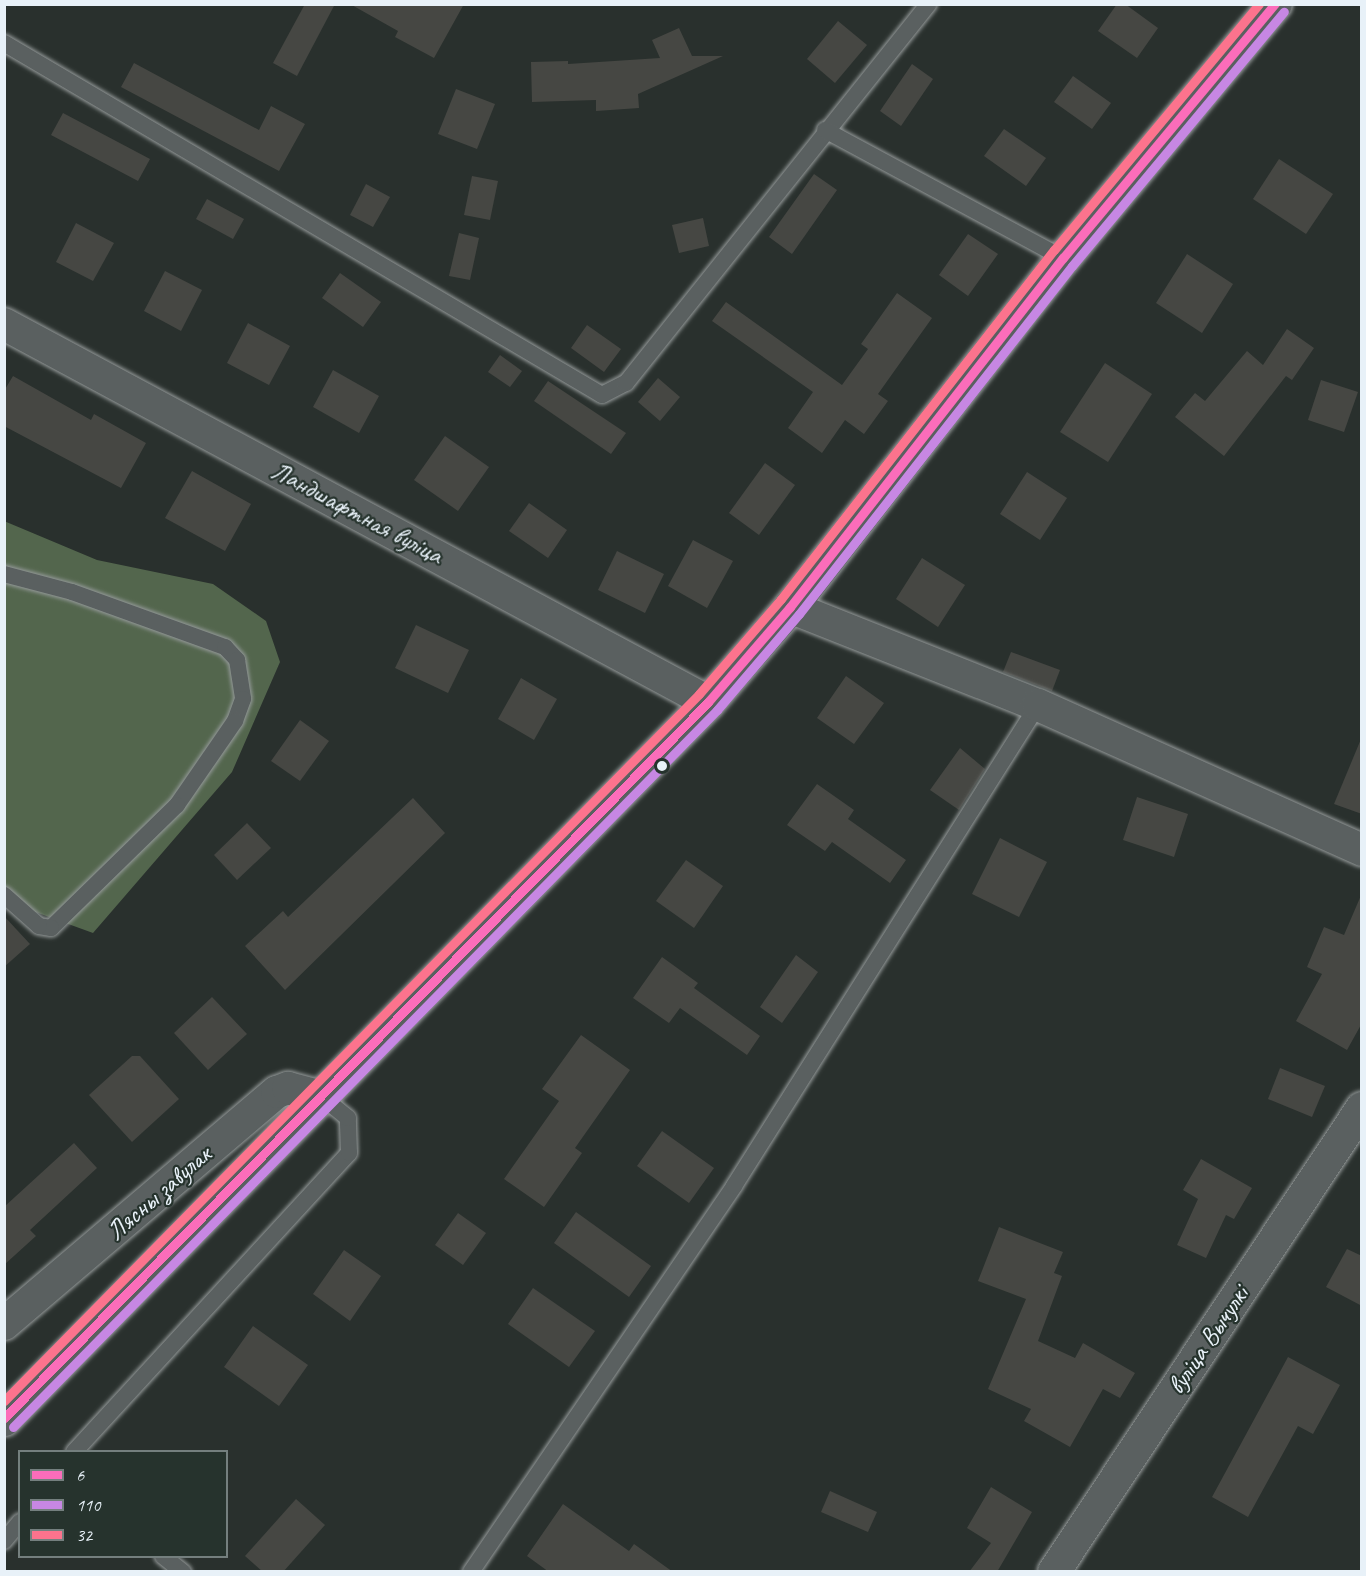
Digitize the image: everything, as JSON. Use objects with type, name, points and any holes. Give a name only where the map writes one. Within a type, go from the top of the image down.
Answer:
[{"type":"street","points":[[4,1419],[708,702],[790,607],[1063,258],[1275,4]]},
{"type":"street","name":"Ландшафтная вуліца","points":[[4,324],[708,702]]},
{"type":"street","points":[[790,607],[1038,705],[1362,850]]},
{"type":"street","name":"Лясны завулак","points":[[4,1324],[277,1092],[288,1088],[322,1097]]},
{"type":"street","name":"вуліца Вычулкі","points":[[1054,1572],[1362,1108]]},
{"type":"lane","points":[[4,43],[602,395],[626,383],[825,130],[929,4]]},
{"type":"lane","points":[[825,130],[1063,258]]},
{"type":"lane","points":[[4,574],[72,592],[225,647],[237,660],[243,699],[236,721],[177,804],[51,928],[39,927],[4,895]]},
{"type":"lane","points":[[471,1572],[734,1186],[1038,705]]},
{"type":"lane","points":[[76,1450],[349,1153],[348,1118],[322,1097]]},
{"type":"lane","points":[[4,1541],[18,1524]]},
{"type":"lane","points":[[164,1558],[183,1572]]},
{"type":"green space","points":[[4,521],[97,560],[213,584],[266,621],[280,662],[232,772],[93,933],[27,909],[5,888]]},
{"type":"building","points":[[305,4],[335,4],[297,76],[273,63]]},
{"type":"building","points":[[350,4],[464,4],[434,58],[395,37],[398,31]]},
{"type":"building","points":[[1117,4],[1125,4],[1158,28],[1137,58],[1098,31]]},
{"type":"building","points":[[838,21],[867,45],[835,83],[807,59]]},
{"type":"building","points":[[679,28],[692,56],[723,56],[638,94],[639,108],[596,111],[596,100],[532,102],[531,62],[568,61],[568,64],[660,58],[652,40]]},
{"type":"building","points":[[134,63],[259,130],[271,106],[305,124],[279,171],[121,87]]},
{"type":"building","points":[[912,64],[933,79],[901,126],[880,111]]},
{"type":"building","points":[[1073,76],[1111,103],[1092,129],[1054,102]]},
{"type":"building","points":[[456,89],[495,104],[477,149],[438,134]]},
{"type":"building","points":[[63,113],[150,159],[138,181],[51,135]]},
{"type":"building","points":[[1004,129],[1046,158],[1026,186],[984,156]]},
{"type":"building","points":[[1279,159],[1333,194],[1306,234],[1253,199]]},
{"type":"building","points":[[814,174],[837,190],[792,254],[769,237]]},
{"type":"building","points":[[472,176],[498,181],[490,220],[464,215]]},
{"type":"building","points":[[366,184],[390,197],[373,227],[350,215]]},
{"type":"building","points":[[207,199],[244,219],[233,239],[196,219]]},
{"type":"building","points":[[703,218],[709,246],[679,253],[672,225]]},
{"type":"building","points":[[76,223],[114,243],[93,281],[56,262]]},
{"type":"building","points":[[459,233],[479,238],[470,280],[449,276]]},
{"type":"building","points":[[968,234],[998,254],[968,296],[939,275]]},
{"type":"building","points":[[1187,254],[1233,284],[1202,333],[1156,303]]},
{"type":"building","points":[[165,271],[202,290],[181,331],[144,311]]},
{"type":"building","points":[[340,273],[381,302],[363,327],[322,298]]},
{"type":"building","points":[[897,293],[932,318],[878,394],[888,401],[864,434],[845,420],[822,453],[788,428],[813,392],[712,321],[726,302],[842,385],[868,349],[861,344]]},
{"type":"building","points":[[248,323],[290,346],[269,385],[227,363]]},
{"type":"building","points":[[587,325],[621,349],[604,372],[571,348]]},
{"type":"building","points":[[1287,329],[1314,348],[1292,380],[1286,376],[1224,456],[1175,417],[1195,393],[1205,401],[1247,351],[1263,365]]},
{"type":"building","points":[[500,355],[522,371],[510,387],[488,372]]},
{"type":"building","points":[[1105,363],[1152,394],[1108,462],[1060,432]]},
{"type":"building","points":[[333,370],[379,396],[359,433],[313,407]]},
{"type":"building","points":[[13,376],[91,420],[94,414],[146,443],[121,488],[4,426],[4,391]]},
{"type":"building","points":[[658,378],[680,397],[660,421],[638,402]]},
{"type":"building","points":[[1321,380],[1358,392],[1344,432],[1308,420]]},
{"type":"building","points":[[548,381],[626,433],[611,454],[534,401]]},
{"type":"building","points":[[445,436],[489,467],[458,511],[414,480]]},
{"type":"building","points":[[765,463],[795,485],[759,535],[729,513]]},
{"type":"building","points":[[192,471],[251,504],[225,551],[165,518]]},
{"type":"building","points":[[1027,472],[1067,498],[1040,540],[1000,514]]},
{"type":"building","points":[[529,503],[567,530],[548,558],[509,531]]},
{"type":"building","points":[[693,540],[733,561],[707,608],[668,586]]},
{"type":"building","points":[[617,551],[664,574],[645,613],[598,590]]},
{"type":"building","points":[[922,558],[965,585],[938,627],[896,599]]},
{"type":"building","points":[[416,625],[469,650],[448,693],[395,668]]},
{"type":"building","points":[[1011,652],[1060,670],[1052,691],[1003,672]]},
{"type":"building","points":[[846,676],[884,703],[854,744],[817,718]]},
{"type":"building","points":[[521,678],[557,699],[534,740],[498,719]]},
{"type":"building","points":[[300,720],[329,741],[300,781],[271,761]]},
{"type":"building","points":[[1362,739],[1362,814],[1334,804]]},
{"type":"building","points":[[960,748],[985,769],[959,810],[930,790]]},
{"type":"building","points":[[817,784],[854,810],[848,819],[906,860],[890,883],[832,842],[825,851],[787,825]]},
{"type":"building","points":[[1137,797],[1188,814],[1174,857],[1123,840]]},
{"type":"building","points":[[413,798],[445,833],[285,990],[245,946],[283,911],[288,917]]},
{"type":"building","points":[[247,823],[271,848],[237,880],[214,855]]},
{"type":"building","points":[[1000,838],[1047,862],[1019,917],[972,894]]},
{"type":"building","points":[[686,860],[723,886],[694,928],[656,901]]},
{"type":"building","points":[[1362,893],[1362,1023],[1347,1050],[1296,1021],[1322,974],[1307,967],[1324,927],[1344,935]]},
{"type":"building","points":[[4,916],[30,944],[4,967]]},
{"type":"building","points":[[796,955],[818,972],[782,1023],[760,1007]]},
{"type":"building","points":[[662,957],[698,983],[694,988],[760,1036],[747,1055],[680,1008],[669,1023],[633,998]]},
{"type":"building","points":[[212,997],[247,1034],[208,1070],[174,1033]]},
{"type":"building","points":[[581,1035],[630,1070],[575,1148],[582,1153],[544,1207],[504,1179],[559,1101],[542,1089]]},
{"type":"building","points":[[132,1056],[140,1056],[179,1099],[132,1142],[89,1095]]},
{"type":"building","points":[[1280,1068],[1325,1086],[1312,1117],[1268,1099]]},
{"type":"building","points":[[662,1131],[714,1168],[689,1203],[637,1166]]},
{"type":"building","points":[[74,1143],[97,1168],[30,1230],[36,1236],[4,1265],[4,1207]]},
{"type":"building","points":[[1201,1159],[1252,1188],[1234,1219],[1226,1215],[1206,1258],[1177,1245],[1198,1199],[1183,1190]]},
{"type":"building","points":[[576,1212],[651,1266],[629,1297],[554,1243]]},
{"type":"building","points":[[458,1213],[486,1233],[463,1265],[435,1245]]},
{"type":"building","points":[[999,1227],[1063,1252],[1054,1273],[1062,1276],[1038,1341],[1075,1358],[1083,1343],[1135,1373],[1120,1398],[1103,1389],[1070,1447],[1024,1421],[1031,1409],[988,1389],[1026,1299],[978,1281]]},
{"type":"building","points":[[1347,1249],[1362,1256],[1362,1306],[1326,1287]]},
{"type":"building","points":[[344,1250],[381,1276],[350,1321],[313,1294]]},
{"type":"building","points":[[533,1288],[595,1331],[569,1367],[508,1324]]},
{"type":"building","points":[[253,1326],[308,1365],[279,1406],[224,1367]]},
{"type":"building","points":[[1288,1357],[1340,1385],[1313,1434],[1298,1426],[1248,1517],[1212,1497]]},
{"type":"building","points":[[991,1487],[1032,1512],[997,1572],[969,1572],[991,1543],[967,1528]]},
{"type":"building","points":[[830,1491],[877,1512],[868,1532],[821,1512]]},
{"type":"building","points":[[296,1499],[325,1525],[283,1572],[263,1572],[245,1556]]},
{"type":"building","points":[[563,1504],[629,1551],[634,1544],[673,1572],[549,1572],[527,1556]]},
{"type":"transit line","name":"32","points":[[4,1401],[699,694],[781,599],[1054,250],[1259,4]]},
{"type":"transit line","name":"6","points":[[4,1418],[708,702],[790,607],[1063,258],[1275,4]]},
{"type":"transit line","name":"110","points":[[13,1427],[717,710],[799,614],[1072,266],[1284,12]]}]
